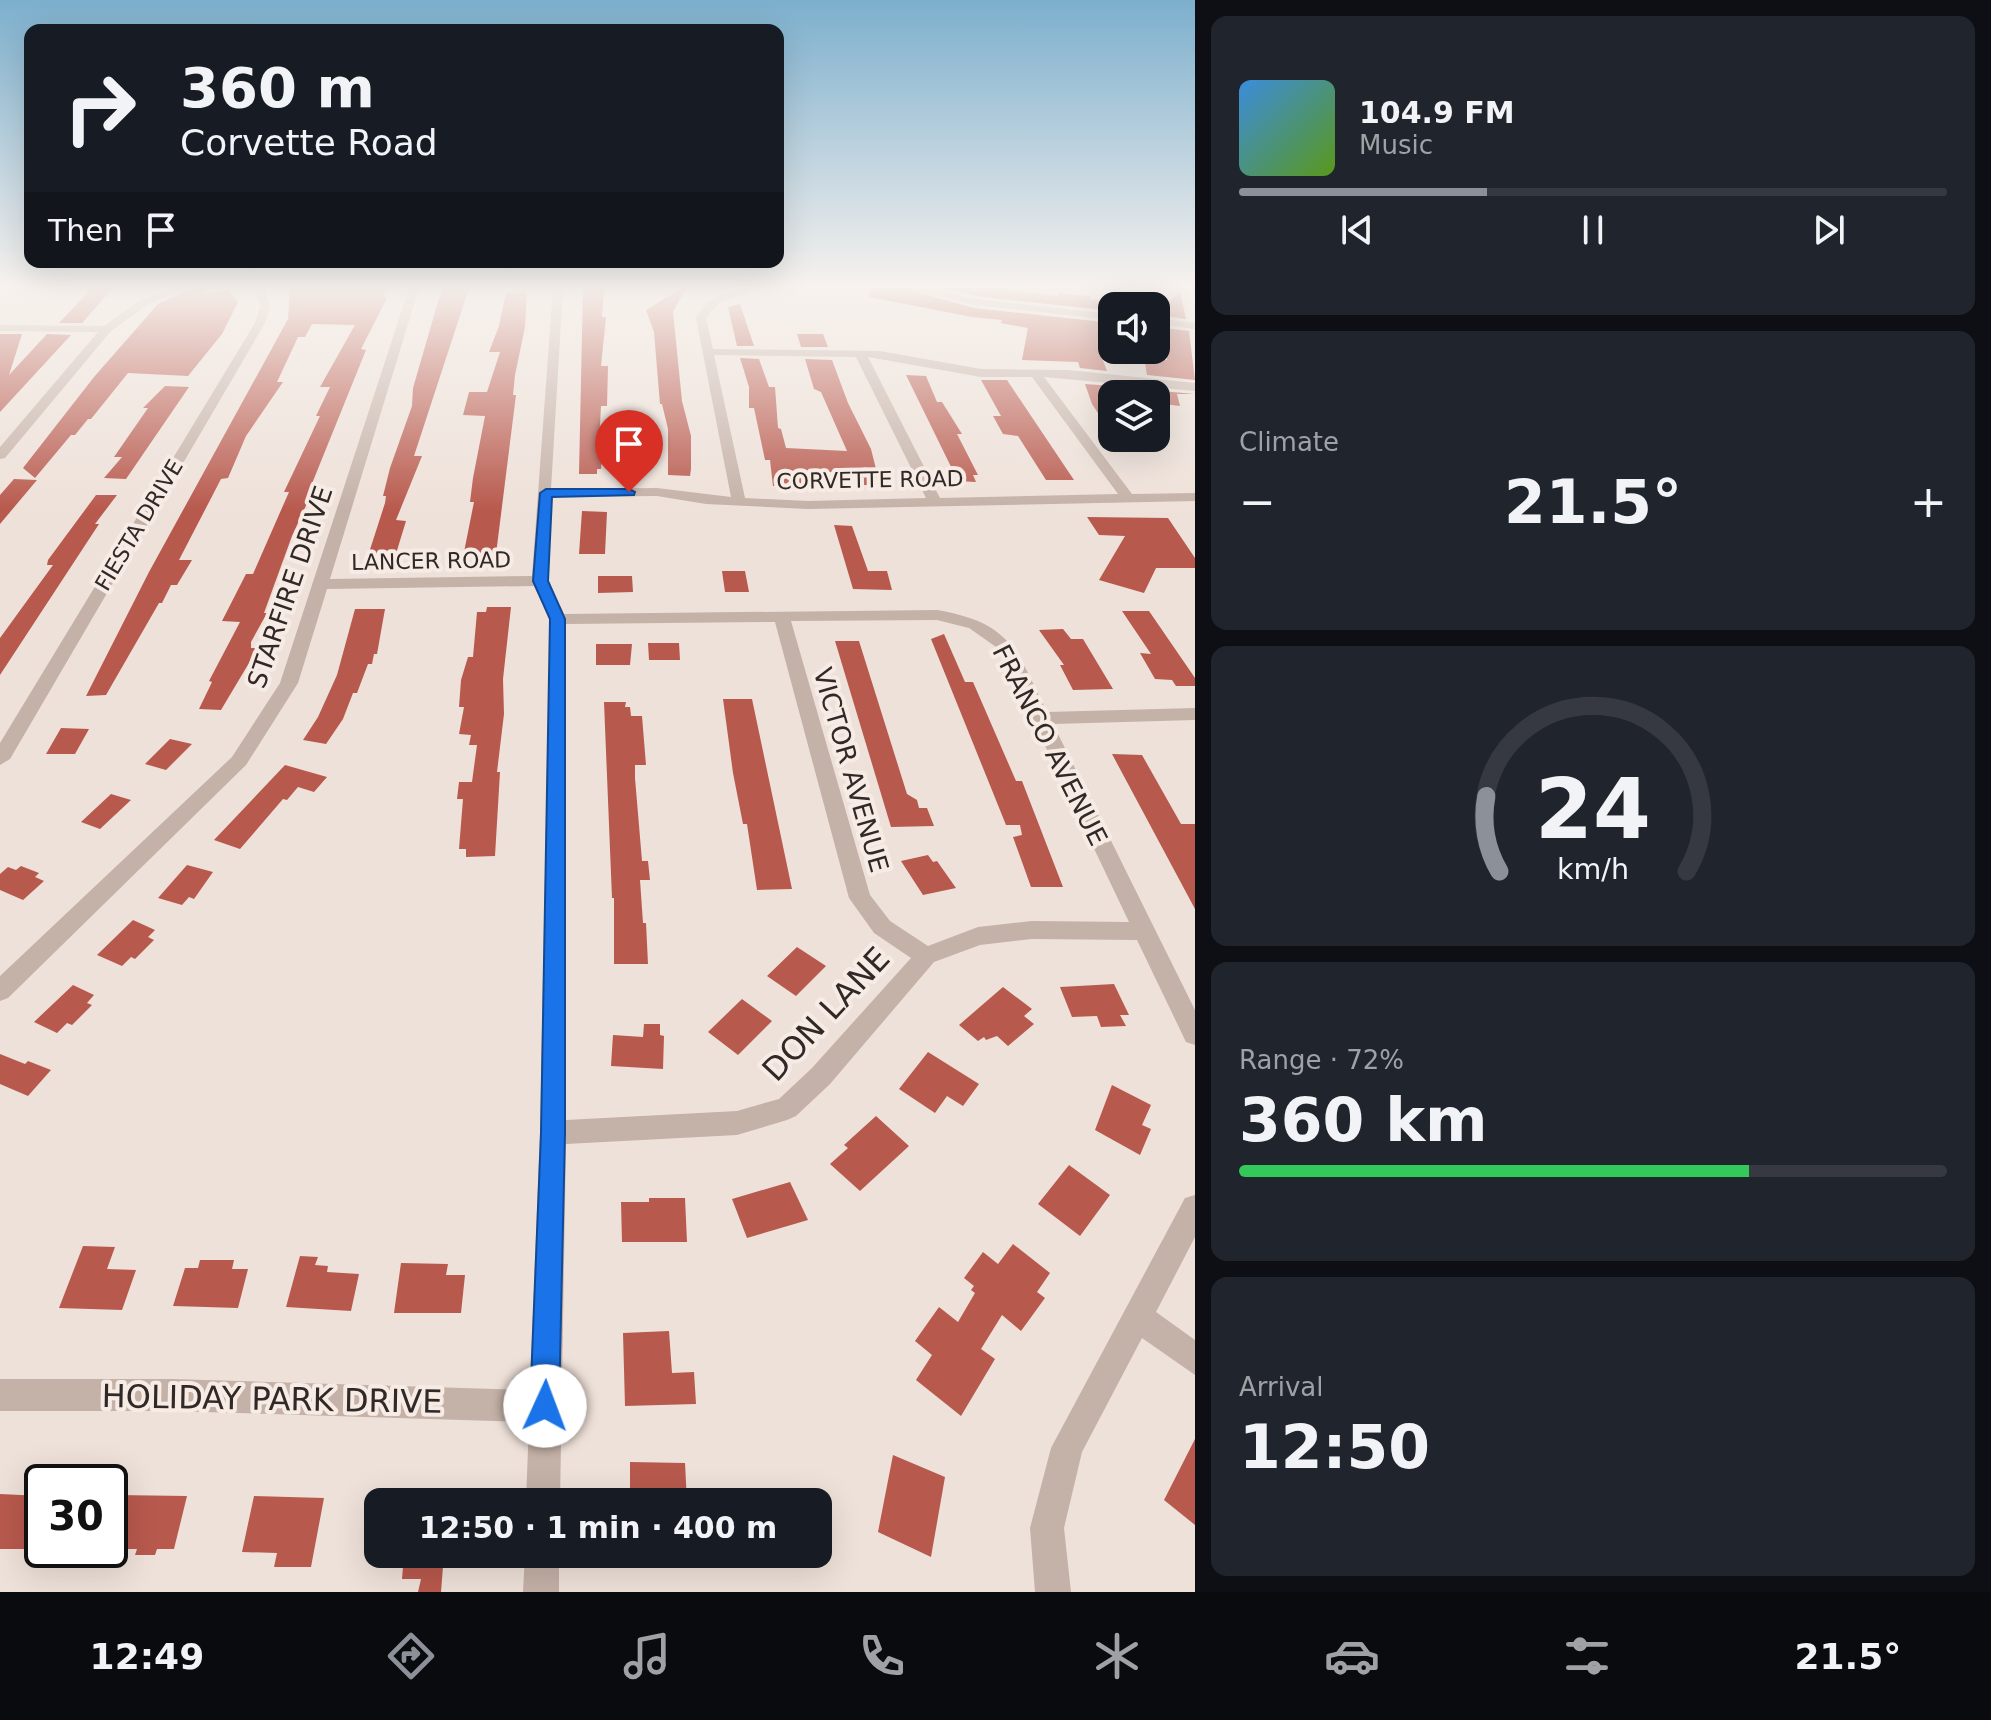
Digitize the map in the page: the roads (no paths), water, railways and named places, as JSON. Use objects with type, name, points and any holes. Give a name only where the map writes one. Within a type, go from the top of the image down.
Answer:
[{"type":"street","points":[[0,455],[79,362]]},
{"type":"street","name":"FIESTA DRIVE","points":[[0,759],[237,362]]},
{"type":"street","name":"STARFIRE DRIVE","points":[[2,985],[239,761],[289,683],[391,362]]},
{"type":"street","points":[[543,1488],[553,1133],[558,619],[540,581],[552,362]]},
{"type":"street","points":[[711,362],[739,502]]},
{"type":"street","points":[[865,362],[935,503]]},
{"type":"street","points":[[926,362],[981,373],[1035,373],[1195,387]]},
{"type":"street","points":[[1035,373],[1127,497]]},
{"type":"street","name":"CORVETTE ROAD","points":[[546,493],[657,492],[739,502],[935,503],[1195,497]]},
{"type":"street","name":"LANCER ROAD","points":[[322,584],[540,581]]},
{"type":"street","name":"VICTOR AVENUE","points":[[781,615],[860,898],[882,927],[926,956]]},
{"type":"street","name":"FRANCO AVENUE","points":[[558,619],[937,615],[988,629],[1006,647],[1195,1035]]},
{"type":"street","points":[[1041,718],[1195,714]]},
{"type":"street","name":"DON LANE","points":[[553,1133],[737,1123],[787,1108],[821,1076],[926,956],[978,936],[1032,930],[1143,931]]},
{"type":"street","points":[[1053,1592],[1047,1528],[1067,1448],[1195,1208]]},
{"type":"street","points":[[1138,1317],[1195,1359]]},
{"type":"street","name":"HOLIDAY PARK DRIVE","points":[[0,1395],[171,1395],[545,1406]]},
{"type":"street","points":[[541,1592],[542,1568]]}]
